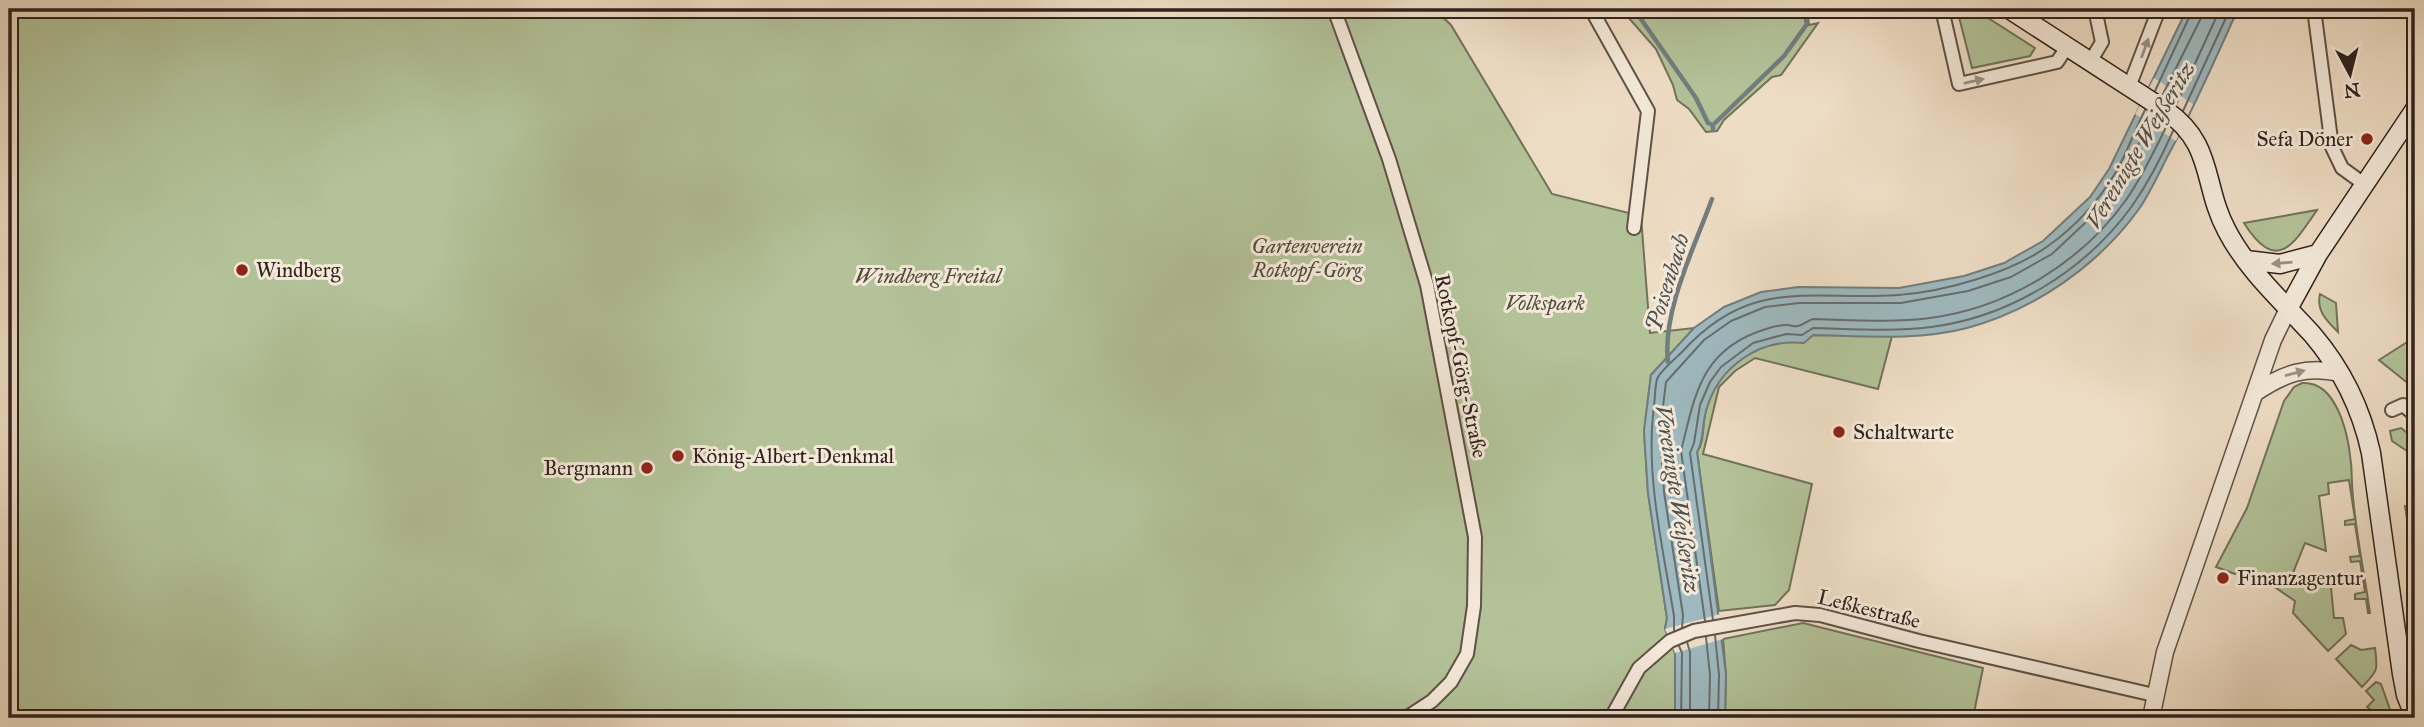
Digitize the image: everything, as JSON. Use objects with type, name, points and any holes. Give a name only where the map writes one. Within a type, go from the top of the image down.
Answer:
[{"type":"main road","points":[[2009,9],[2185,125],[2200,151],[2225,228],[2246,260],[2319,343],[2340,373],[2358,406],[2366,431],[2402,674],[2415,718]]},
{"type":"main road","points":[[2288,309],[2318,254],[2415,109]]},
{"type":"main road","points":[[2246,260],[2280,264],[2318,254]]},
{"type":"street","name":"Rotkopf-Görg-Straße","points":[[1334,9],[1389,159],[1427,285],[1475,537],[1474,606],[1467,654],[1451,682],[1432,701],[1406,718]]},
{"type":"street","points":[[1591,9],[1648,111],[1634,228]]},
{"type":"street","points":[[1942,9],[1959,84],[2057,62],[2067,47]]},
{"type":"street","points":[[2090,62],[2102,42],[2095,9]]},
{"type":"street","points":[[2136,92],[2159,9]]},
{"type":"street","points":[[2314,9],[2332,147],[2342,168],[2364,184]]},
{"type":"street","points":[[2151,718],[2165,652],[2273,340],[2288,309]]},
{"type":"street","points":[[2255,393],[2293,372],[2311,369],[2340,373]]},
{"type":"street","points":[[2392,410],[2403,405],[2415,415]]},
{"type":"street","name":"Leßkestraße","points":[[1611,718],[1639,668],[1670,641],[1694,631],[1807,613],[2154,695]]},
{"type":"green space","points":[[9,9],[1434,9],[1451,25],[1552,194],[1641,216],[1650,333],[1694,328],[1651,375],[1644,431],[1648,493],[1667,618],[1665,629],[1675,653],[1675,718],[9,718]]},
{"type":"green space","points":[[1621,9],[1807,9],[1809,25],[1818,23],[1781,75],[1772,77],[1724,120],[1717,131],[1706,132],[1689,109],[1677,100],[1656,49]]},
{"type":"green space","points":[[1957,9],[1974,9],[2035,48],[2030,56],[1972,68]]},
{"type":"green space","points":[[2317,210],[2291,244],[2275,251],[2255,238],[2244,223]]},
{"type":"green space","points":[[2320,294],[2336,303],[2338,332],[2321,311]]},
{"type":"green space","points":[[1813,335],[1892,336],[1878,389],[1755,358],[1735,371],[1719,387],[1703,454],[1812,484],[1789,590],[1775,605],[1719,611],[1697,452],[1706,410],[1720,380],[1743,358],[1771,345],[1804,342]]},
{"type":"green space","points":[[2415,337],[2415,389],[2379,360]]},
{"type":"green space","points":[[2302,383],[2319,387],[2328,394],[2344,427],[2370,613],[2366,599],[2355,599],[2355,594],[2365,592],[2360,561],[2351,562],[2350,557],[2360,556],[2355,524],[2345,525],[2345,521],[2355,519],[2349,480],[2328,483],[2329,494],[2319,496],[2326,551],[2305,543],[2293,573],[2331,587],[2334,618],[2343,618],[2346,634],[2328,651],[2293,613],[2295,601],[2253,572],[2251,574],[2238,570],[2235,574],[2216,567],[2247,508],[2284,401],[2294,387]]},
{"type":"green space","points":[[2401,428],[2415,439],[2415,443],[2407,451],[2392,441],[2390,431]]},
{"type":"green space","points":[[2405,506],[2408,506],[2415,559],[2413,559]]},
{"type":"green space","points":[[1803,623],[1983,668],[1973,718],[1725,718],[1723,639]]},
{"type":"green space","points":[[2351,645],[2361,650],[2375,648],[2376,670],[2362,687],[2336,659]]},
{"type":"green space","points":[[2376,682],[2381,684],[2393,718],[2382,718],[2367,707],[2374,700],[2366,691]]},
{"type":"water","name":"Vereinigte Weißeritz","points":[[2187,9],[2238,9],[2144,202],[2123,230],[2084,267],[2063,283],[2016,310],[1967,328],[1909,336],[1813,335],[1804,343],[1771,345],[1756,351],[1730,369],[1720,381],[1706,411],[1697,452],[1726,674],[1725,718],[1675,718],[1675,653],[1665,629],[1667,618],[1648,493],[1644,431],[1651,375],[1694,328],[1724,307],[1761,292],[1798,287],[1899,288],[1964,276],[2004,263],[2043,241],[2090,197],[2109,169]]},
{"type":"pier","points":[[2154,78],[2193,104],[2176,141],[2135,114]]},
{"type":"pier","points":[[1720,614],[1723,639],[1675,653],[1665,629]]},
{"type":"waterway","name":"Poisenbach","points":[[1634,9],[1696,98],[1708,123],[1713,125],[1713,130]]},
{"type":"waterway","points":[[1713,125],[1784,56],[1807,24],[1803,9]]},
{"type":"waterway","name":"Poisenbach","points":[[1668,362],[1667,342],[1675,300],[1712,199]]},
{"type":"place","name":"Sefa Döner","points":[[2367,139]]},
{"type":"place","name":"Windberg","points":[[242,270]]},
{"type":"place","name":"Schaltwarte","points":[[1839,432]]},
{"type":"place","name":"König-Albert-Denkmal","points":[[678,456]]},
{"type":"place","name":"Bergmann","points":[[647,468]]},
{"type":"place","name":"Finanzagentur","points":[[2223,578]]},
{"type":"park label","name":"Gartenverein Rotkopf-Görg","points":[[1307,258]]},
{"type":"park label","name":"Windberg Freital","points":[[928,276]]},
{"type":"park label","name":"Volkspark","points":[[1545,303]]}]
